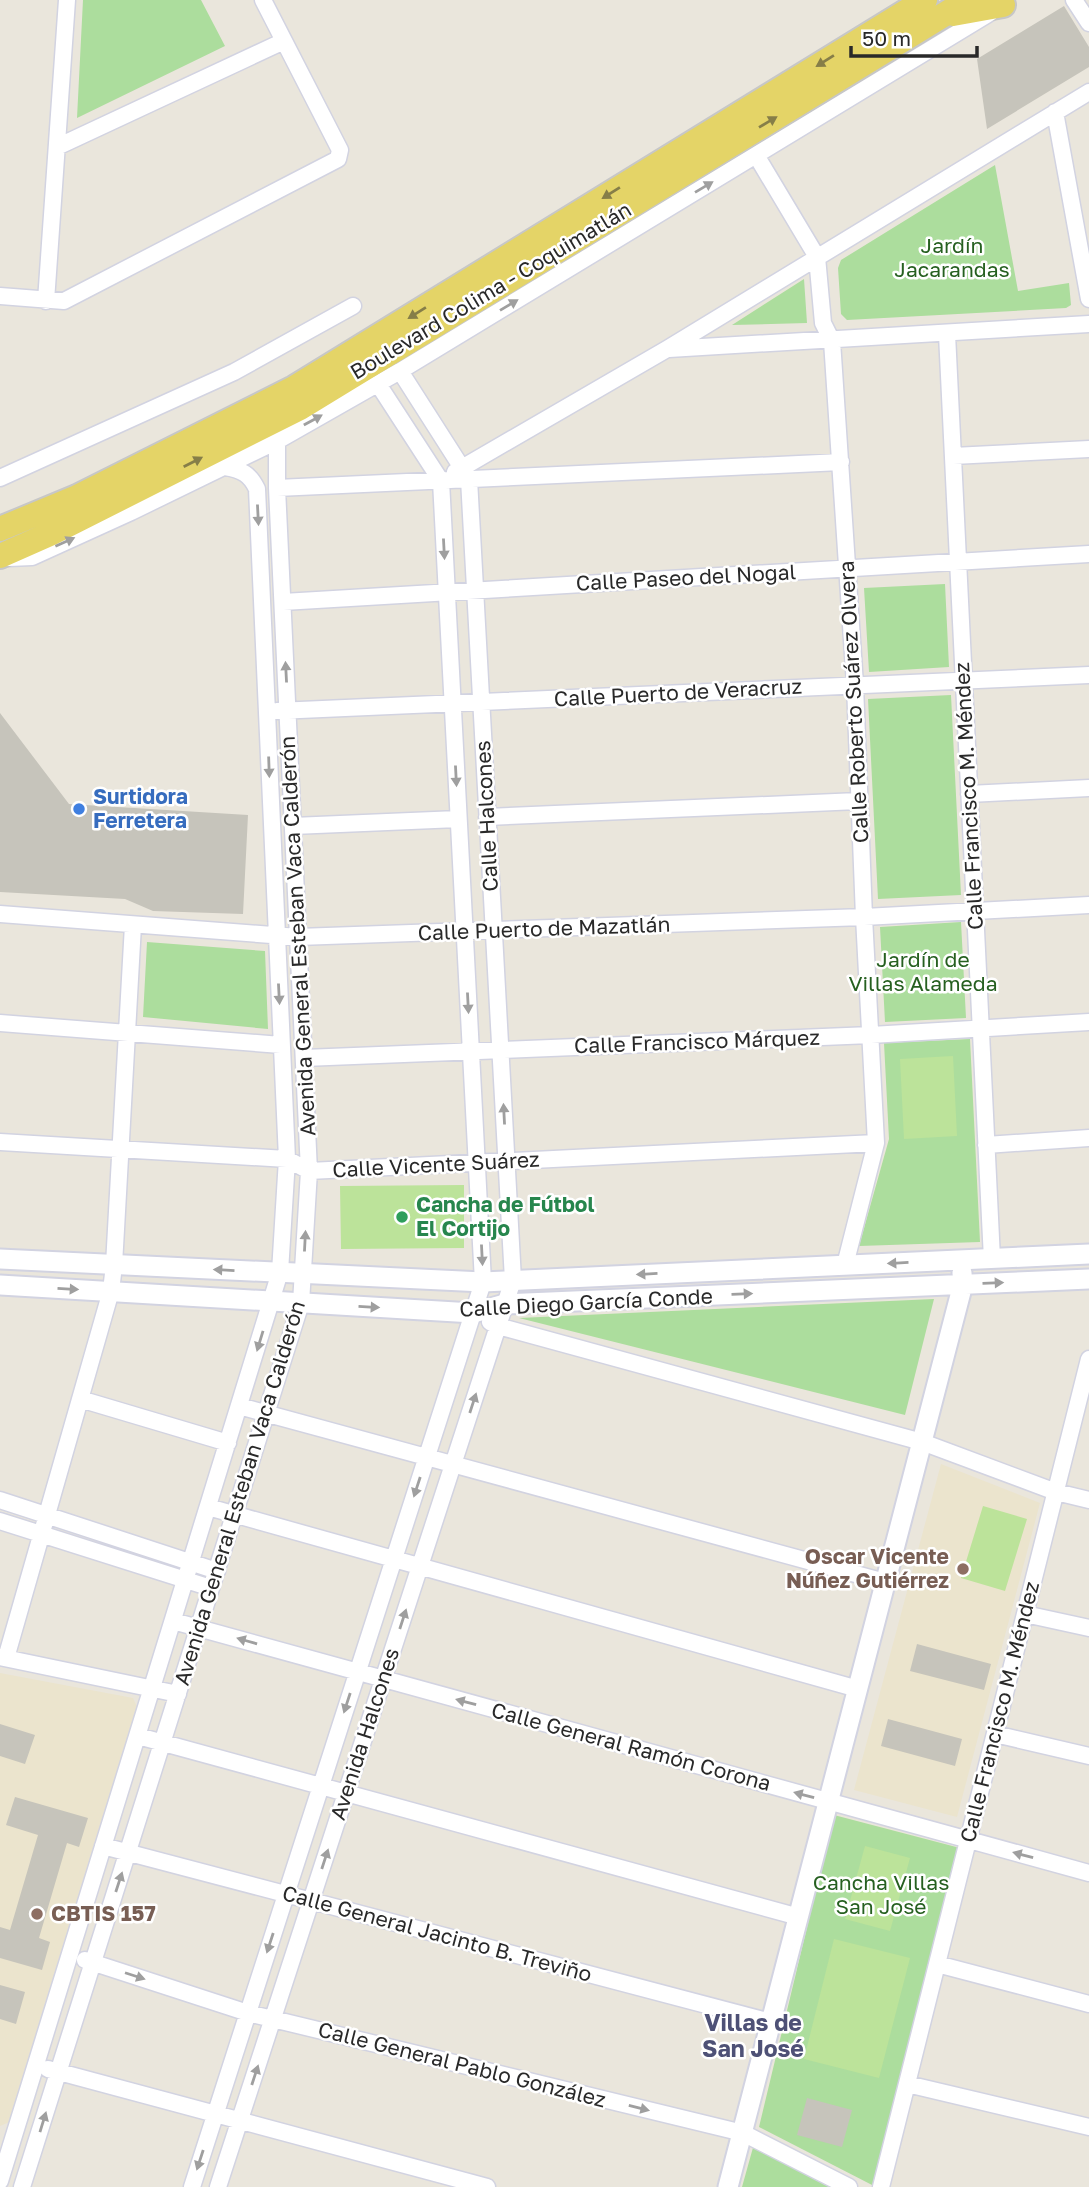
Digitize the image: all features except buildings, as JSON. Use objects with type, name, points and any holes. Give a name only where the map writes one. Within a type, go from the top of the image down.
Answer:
[{"type":"main road","name":"Boulevard Colima - Coquimatlán","points":[[0,529],[77,497],[294,388],[933,8],[968,0]]},
{"type":"main road","points":[[933,8],[1007,2]]},
{"type":"main road","name":"Boulevard Colima - Coquimatlán","points":[[0,557],[300,408],[933,8]]},
{"type":"street","points":[[46,301],[67,0]]},
{"type":"street","points":[[0,296],[64,301],[338,159],[341,150],[262,0]]},
{"type":"street","points":[[1074,0],[1089,23]]},
{"type":"street","points":[[0,557],[32,556],[131,512],[277,441],[400,371],[1007,2]]},
{"type":"street","points":[[57,147],[284,41]]},
{"type":"street","points":[[465,474],[1089,92]]},
{"type":"street","points":[[1055,112],[1089,299]]},
{"type":"street","name":"Calle Roberto Suárez Olvera","points":[[756,155],[817,257],[823,323],[832,341],[855,685],[863,917],[876,1143],[845,1265]]},
{"type":"street","points":[[0,478],[234,372],[353,306]]},
{"type":"street","points":[[667,349],[1089,324]]},
{"type":"street","name":"Calle Francisco M. Méndez","points":[[947,334],[992,1259]]},
{"type":"street","name":"Calle Halcones","points":[[400,371],[465,474],[475,590],[513,1280]]},
{"type":"street","points":[[378,384],[441,481]]},
{"type":"street","name":"Avenida General Esteban Vaca Calderón","points":[[26,2186],[32,2156],[301,1303],[309,1171],[277,441]]},
{"type":"street","points":[[953,456],[1089,449]]},
{"type":"street","points":[[277,488],[441,481],[465,474],[841,462]]},
{"type":"street","name":"Avenida General Esteban Vaca Calderón","points":[[0,2179],[5,2151],[36,2066],[280,1272],[286,1159],[257,489],[251,477],[240,469],[225,467]]},
{"type":"street","name":"Calle Halcones","points":[[441,481],[483,1282]]},
{"type":"street","name":"Calle Paseo del Nogal","points":[[282,601],[1089,554]]},
{"type":"street","name":"Calle Puerto de Veracruz","points":[[267,712],[1089,674]]},
{"type":"street","points":[[969,794],[1089,788]]},
{"type":"street","points":[[487,817],[859,801]]},
{"type":"street","points":[[293,826],[458,820]]},
{"type":"street","points":[[274,870],[295,870]]},
{"type":"street","name":"Calle Puerto de Mazatlán","points":[[0,914],[298,937],[494,932],[1089,905]]},
{"type":"street","points":[[133,925],[111,1292],[42,1534],[3,1658],[178,1694]]},
{"type":"street","name":"Calle Francisco Márquez","points":[[304,1058],[871,1035],[1089,1022]]},
{"type":"street","points":[[0,1023],[281,1045]]},
{"type":"street","points":[[986,1144],[1089,1138]]},
{"type":"street","name":"Calle Vicente Suárez","points":[[0,1142],[286,1159],[309,1171],[876,1143]]},
{"type":"street","name":"Calle Diego García Conde","points":[[0,1259],[483,1282],[1089,1254]]},
{"type":"street","points":[[728,2187],[963,1284],[961,1260]]},
{"type":"street","name":"Calle Diego García Conde","points":[[0,1285],[473,1312],[505,1304],[1089,1279]]},
{"type":"street","name":"Avenida Halcones","points":[[218,2187],[513,1280]]},
{"type":"street","name":"Avenida Halcones","points":[[192,2187],[483,1282]]},
{"type":"street","points":[[473,1312],[498,1326],[922,1442],[1056,1492],[1089,1500]]},
{"type":"street","name":"Calle Francisco M. Méndez","points":[[881,2187],[1088,1369]]},
{"type":"street","points":[[80,1399],[228,1443]]},
{"type":"street","points":[[239,1406],[886,1582]]},
{"type":"street","points":[[0,1500],[217,1571]]},
{"type":"street","points":[[208,1507],[858,1689]]},
{"type":"street","points":[[0,1521],[211,1588]]},
{"type":"street","points":[[1025,1614],[1089,1628]]},
{"type":"street","name":"Calle General Ramón Corona","points":[[173,1621],[1089,1873]]},
{"type":"street","points":[[995,1734],[1089,1756]]},
{"type":"street","points":[[138,1735],[799,1917]]},
{"type":"street","name":"Calle General Jacinto B. Treviño","points":[[103,1846],[771,2022]]},
{"type":"street","name":"Calle General Pablo González","points":[[70,1955],[248,2013],[743,2133],[849,2187]]},
{"type":"street","points":[[937,1964],[1089,2004]]},
{"type":"street","points":[[36,2066],[487,2187]]},
{"type":"street","points":[[906,2084],[1089,2127]]},
{"type":"street","points":[[5,2151],[32,2156]]},
{"type":"street","points":[[0,2179],[26,2186]]},
{"type":"shaded area","points":[[941,1464],[1040,1503],[957,1817],[854,1790]]},
{"type":"shaded area","name":"CBTIS 157","points":[[0,1673],[133,1698],[137,1707],[12,2121],[0,2126]]},
{"type":"green space","points":[[83,0],[201,0],[225,46],[77,118]]},
{"type":"green space","name":"Jardín Jacarandas","points":[[995,165],[1018,291],[1069,283],[1071,305],[1066,308],[847,320],[841,314],[838,268],[841,260]]},
{"type":"green space","points":[[804,279],[807,323],[732,325]]},
{"type":"green space","points":[[945,584],[949,667],[869,672],[864,588]]},
{"type":"green space","points":[[951,695],[961,895],[878,899],[868,699]]},
{"type":"green space","name":"Jardín de Villas Alameda","points":[[961,922],[966,1018],[885,1022],[880,927]]},
{"type":"green space","points":[[147,942],[265,951],[268,1029],[143,1017]]},
{"type":"green space","points":[[970,1039],[980,1242],[859,1246],[889,1139],[884,1043]]},
{"type":"green space","points":[[953,1056],[957,1136],[904,1139],[900,1059]]},
{"type":"green space","name":"Cancha de Fútbol El Cortijo","points":[[464,1185],[464,1248],[341,1249],[340,1186]]},
{"type":"green space","points":[[934,1299],[905,1415],[519,1318]]},
{"type":"green space","points":[[983,1506],[1027,1519],[1005,1591],[961,1578]]},
{"type":"green space","name":"Cancha Villas San José","points":[[834,1815],[960,1848],[874,2186],[759,2127]]},
{"type":"green space","points":[[865,1846],[910,1858],[890,1931],[845,1919]]},
{"type":"green space","points":[[834,1939],[910,1958],[879,2078],[804,2059]]},
{"type":"green space","points":[[754,2144],[833,2187],[742,2187]]},
{"type":"place","name":"Surtidora Ferretera","points":[[79,809]]},
{"type":"place","name":"Cancha de Fútbol El Cortijo","points":[[402,1217]]},
{"type":"place","name":"Oscar Vicente Núñez Gutiérrez","points":[[963,1569]]},
{"type":"place","name":"CBTIS 157","points":[[37,1914]]},
{"type":"district","name":"Villas de San José","points":[[753,2036]]}]
